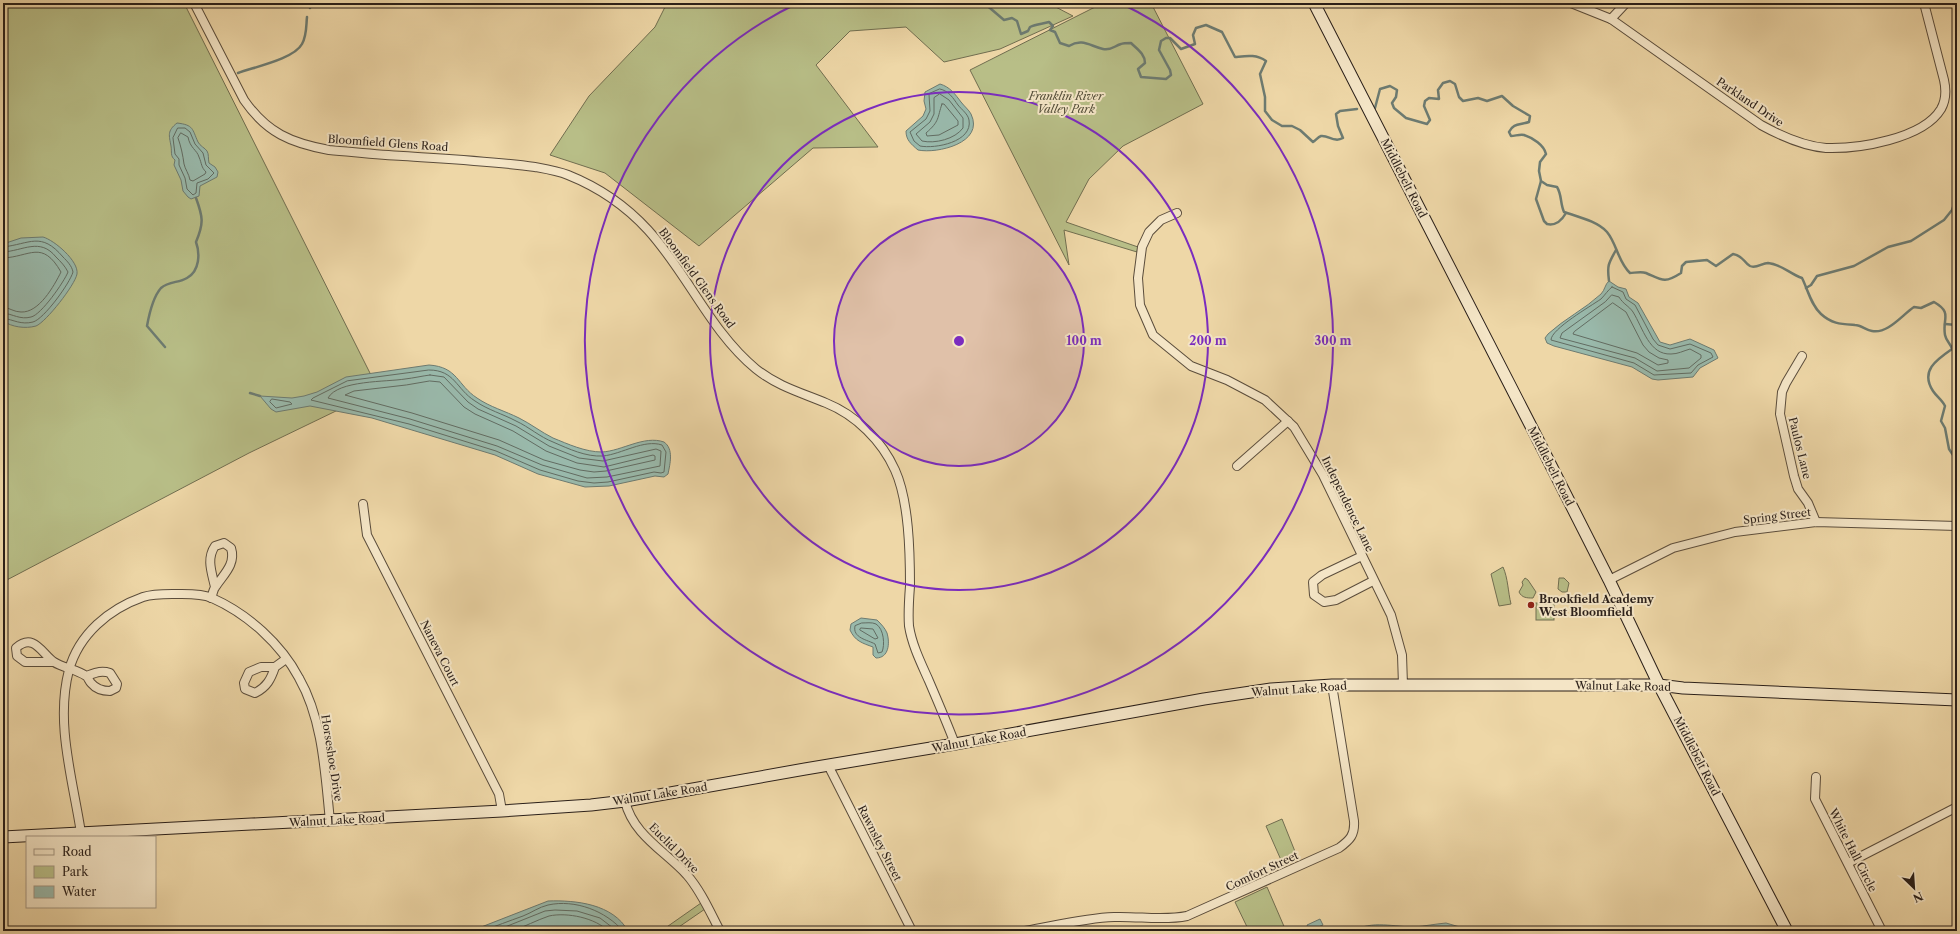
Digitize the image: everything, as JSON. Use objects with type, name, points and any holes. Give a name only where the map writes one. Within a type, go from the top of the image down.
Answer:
[{"type":"street","name":"Bloomfield Glens Road","points":[[194,3],[244,100],[254,115],[273,132],[307,146],[329,150],[484,161],[526,166],[567,174],[626,209],[648,230],[677,269],[705,311],[739,354],[755,368],[770,380],[830,404],[853,418],[869,432],[888,457],[901,488],[908,542],[909,626],[916,652],[955,744]]},
{"type":"street","name":"Middlebelt Road","points":[[1314,3],[1609,580],[1659,685],[1786,931]]},
{"type":"street","name":"Parkland Drive","points":[[1571,3],[1611,19],[1761,125],[1782,136],[1811,145],[1827,148],[1886,142],[1918,129],[1931,120],[1941,109],[1946,92],[1924,3]]},
{"type":"street","points":[[1611,19],[1626,3]]},
{"type":"street","name":"Independence Lane","points":[[1177,213],[1160,220],[1149,232],[1142,246],[1138,278],[1140,305],[1153,336],[1191,366],[1226,380],[1265,400],[1294,427],[1323,475],[1373,581],[1391,615],[1402,655],[1403,685]]},
{"type":"street","name":"Paulos Lane","points":[[1802,356],[1784,387],[1780,414],[1798,489],[1808,503],[1816,522]]},
{"type":"street","points":[[1237,466],[1288,421]]},
{"type":"street","name":"Naneva Court","points":[[363,504],[367,535],[500,794],[502,812]]},
{"type":"street","name":"Spring Street","points":[[1609,580],[1673,548],[1735,532],[1816,522],[1957,526]]},
{"type":"street","points":[[212,598],[215,586],[210,564],[211,554],[215,546],[224,543],[231,548],[232,562],[225,576],[215,586]]},
{"type":"street","points":[[1362,556],[1322,575],[1313,582],[1314,596],[1324,602],[1336,600],[1373,581]]},
{"type":"street","name":"Horseshoe Drive","points":[[81,833],[69,766],[64,712],[69,669],[76,652],[86,636],[109,614],[120,607],[144,597],[168,594],[193,594],[212,598],[244,617],[266,635],[286,658],[300,678],[312,710],[319,737],[326,778],[330,820]]},
{"type":"street","points":[[275,667],[286,658]]},
{"type":"street","points":[[53,662],[86,676]]},
{"type":"street","name":"Walnut Lake Road","points":[[3,837],[502,812],[625,801],[955,744],[1204,698],[1271,689],[1403,685],[1659,685],[1683,688],[1957,700]]},
{"type":"street","name":"Comfort Street","points":[[1026,931],[1098,918],[1135,916],[1173,919],[1187,916],[1339,848],[1348,841],[1355,833],[1354,821],[1332,686]]},
{"type":"street","name":"Rawnsley Street","points":[[828,765],[912,931]]},
{"type":"street","name":"White Hall Circle","points":[[1816,777],[1815,799],[1882,931]]},
{"type":"street","name":"Euclid Drive","points":[[625,801],[628,811],[639,828],[655,847],[676,865],[695,885],[720,931]]},
{"type":"street","points":[[1848,863],[1957,807]]},
{"type":"green space","points":[[3,3],[184,3],[377,387],[335,410],[338,410],[249,453],[3,582]]},
{"type":"green space","points":[[667,3],[1048,3],[1073,16],[1000,49],[944,62],[906,27],[850,31],[816,65],[878,147],[813,148],[699,246],[605,173],[550,155],[589,96],[655,27]]},
{"type":"green space","name":"Franklin River Valley Park","points":[[1103,3],[1151,3],[1203,104],[1123,146],[1089,179],[1066,222],[1138,247],[1137,252],[1064,230],[1069,265],[970,70]]},
{"type":"green space","points":[[1503,567],[1511,604],[1499,606],[1491,574]]},
{"type":"green space","points":[[1525,578],[1536,592],[1533,598],[1523,597],[1519,592]]},
{"type":"green space","points":[[1559,578],[1564,578],[1569,583],[1567,592],[1562,592],[1558,589]]},
{"type":"green space","points":[[1536,603],[1554,603],[1554,620],[1536,620]]},
{"type":"green space","points":[[1282,819],[1296,854],[1281,860],[1266,826]]},
{"type":"green space","points":[[1267,887],[1286,931],[1249,931],[1235,902]]},
{"type":"green space","points":[[701,903],[705,909],[673,931],[661,931]]},
{"type":"water","points":[[940,84],[952,91],[970,112],[974,124],[971,132],[965,139],[957,144],[936,150],[918,150],[911,144],[906,131],[923,116],[926,109],[924,101],[925,92]]},
{"type":"water","points":[[177,123],[190,126],[192,128],[199,143],[208,152],[209,163],[215,167],[218,172],[217,177],[200,186],[199,196],[191,199],[183,191],[181,180],[174,165],[175,160],[172,155],[169,136],[170,131]]},
{"type":"water","points":[[43,237],[53,242],[70,257],[77,269],[77,274],[60,303],[41,323],[36,326],[27,327],[10,325],[3,321],[3,244],[21,238]]},
{"type":"water","points":[[1609,281],[1618,287],[1626,289],[1629,297],[1638,303],[1660,342],[1670,345],[1690,339],[1714,350],[1718,358],[1700,368],[1693,377],[1658,380],[1652,379],[1632,367],[1547,343],[1545,338],[1548,334],[1595,299],[1602,292]]},
{"type":"water","points":[[429,365],[439,366],[452,373],[470,393],[482,401],[519,418],[553,438],[589,451],[610,451],[649,440],[664,442],[670,453],[668,474],[664,477],[655,476],[609,486],[585,487],[538,474],[495,455],[372,418],[310,406],[276,412],[271,409],[260,396],[292,398],[304,396],[317,392],[346,377]]},
{"type":"water","points":[[861,618],[877,620],[883,626],[888,637],[888,649],[884,656],[876,658],[873,655],[873,647],[862,643],[852,634],[850,630],[851,624]]},
{"type":"water","points":[[548,901],[570,901],[603,909],[621,922],[628,931],[471,931]]},
{"type":"water","points":[[1320,919],[1323,925],[1309,931],[1307,925]]},
{"type":"water","points":[[1446,923],[1470,930],[1486,927],[1504,931],[1353,931],[1375,925],[1415,927]]},
{"type":"waterway","points":[[310,8],[312,3]]},
{"type":"waterway","points":[[984,3],[1004,20],[1012,18],[1017,21],[1021,34],[1028,31],[1032,26],[1049,22],[1053,26],[1050,30],[1055,32],[1060,43],[1069,46],[1078,43],[1086,43],[1103,49],[1108,49],[1122,44],[1131,43],[1140,52],[1145,60],[1145,63],[1138,69],[1141,77],[1166,79],[1171,75],[1170,70],[1159,50],[1161,41],[1166,38],[1170,38],[1181,49],[1195,44],[1193,35],[1196,28],[1206,25],[1222,32],[1235,57],[1255,56],[1266,61],[1260,74],[1265,97],[1265,111],[1272,120],[1282,126],[1292,126],[1300,130],[1313,142],[1321,136],[1337,140],[1343,138],[1338,126],[1336,114],[1340,111],[1357,109]]},
{"type":"waterway","points":[[238,73],[273,62],[291,54],[298,49],[305,37],[307,17]]},
{"type":"waterway","points":[[1375,108],[1380,89],[1390,86],[1397,90],[1396,97],[1392,103],[1394,108],[1406,118],[1427,124],[1430,120],[1424,106],[1425,101],[1429,98],[1439,99],[1438,90],[1443,83],[1450,81],[1455,84],[1459,97],[1463,101],[1478,98],[1487,101],[1502,96],[1513,106],[1530,116],[1529,122],[1515,126],[1509,132],[1511,136],[1527,136],[1538,142],[1545,151],[1546,154],[1540,162],[1539,171],[1541,181],[1547,185],[1557,187],[1560,193],[1564,212],[1593,222],[1607,232],[1623,264],[1630,273],[1644,272],[1660,279],[1667,280],[1681,273],[1682,266],[1686,262],[1707,260],[1716,266],[1733,254],[1739,256],[1752,267],[1766,263],[1773,264],[1802,278],[1810,297],[1821,314],[1829,320],[1837,323],[1857,325],[1872,331],[1884,330],[1914,307],[1921,308],[1934,302],[1940,306],[1945,313],[1945,335],[1952,349],[1940,357],[1929,372],[1928,378],[1929,384],[1933,391],[1945,406],[1941,421],[1945,428],[1949,449],[1957,461]]},
{"type":"waterway","points":[[1541,181],[1536,199],[1544,221],[1547,224],[1556,223],[1561,220],[1566,213]]},
{"type":"waterway","points":[[1806,288],[1811,285],[1817,276],[1854,266],[1888,247],[1911,241],[1944,220],[1952,210],[1957,196]]},
{"type":"waterway","points":[[165,347],[147,326],[154,301],[161,288],[167,284],[187,278],[197,266],[198,251],[196,242],[202,220],[196,198]]},
{"type":"waterway","points":[[1609,281],[1609,265],[1616,250]]},
{"type":"waterway","points":[[1945,324],[1957,325]]},
{"type":"waterway","points":[[250,393],[260,396]]},
{"type":"place","name":"Brookfield Academy West Bloomfield","points":[[1531,605]]}]
